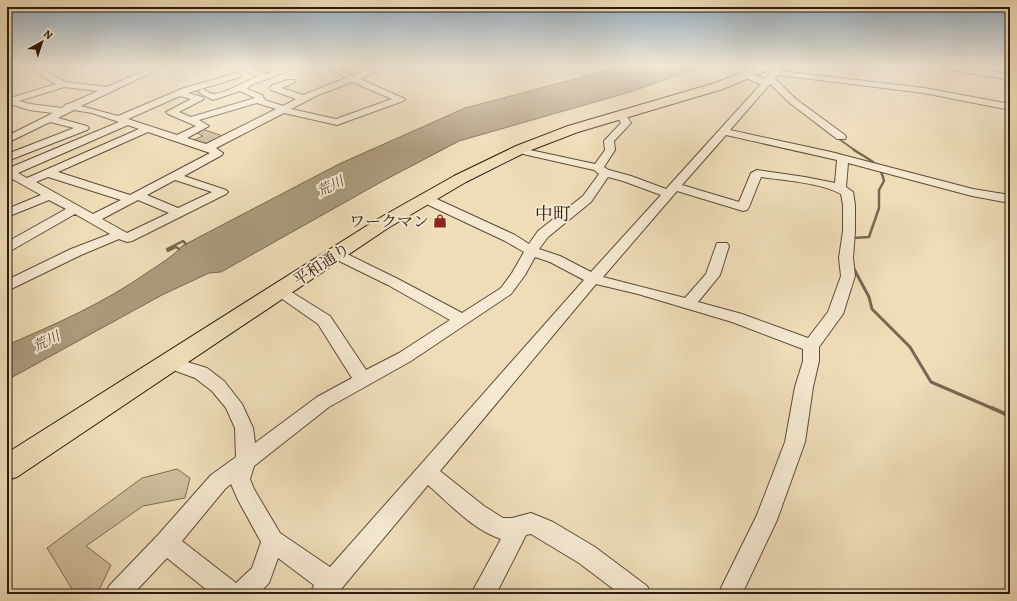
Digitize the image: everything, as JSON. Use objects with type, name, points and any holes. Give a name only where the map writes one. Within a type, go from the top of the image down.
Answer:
[{"type":"highway","name":"平和通り","points":[[7,468],[336,254],[424,198],[460,178],[521,149],[573,129],[691,94]]},
{"type":"street","points":[[9,100],[29,94]]},
{"type":"street","points":[[7,140],[66,108],[97,94]]},
{"type":"street","points":[[9,172],[73,146],[178,94]]},
{"type":"street","points":[[177,139],[204,126],[171,112],[199,99],[183,94]]},
{"type":"street","points":[[207,94],[213,97],[221,94]]},
{"type":"street","points":[[250,94],[258,97],[261,102],[285,110],[337,122],[400,100],[387,94]]},
{"type":"street","points":[[291,94],[305,99]]},
{"type":"street","points":[[207,148],[316,94]]},
{"type":"street","points":[[171,362],[201,373],[218,386],[233,404],[244,428],[246,461],[240,479],[245,493],[272,541],[327,589],[593,278],[754,94]]},
{"type":"street","points":[[788,94],[794,102],[841,138]]},
{"type":"street","points":[[944,94],[1010,107]]},
{"type":"street","points":[[9,100],[29,107],[66,108],[94,111],[207,148],[218,153],[94,219]]},
{"type":"street","points":[[190,120],[260,100]]},
{"type":"street","points":[[117,594],[166,543],[218,482],[323,402],[405,358],[506,291],[518,275],[531,250],[544,234],[587,199],[602,171],[610,150],[609,140],[626,123],[621,114]]},
{"type":"street","points":[[7,158],[84,128],[48,118]]},
{"type":"street","points":[[27,182],[147,129]]},
{"type":"street","points":[[25,130],[93,153]]},
{"type":"street","points":[[723,131],[1010,199]]},
{"type":"street","points":[[521,149],[527,152],[670,190],[743,207],[757,173],[805,180],[840,188],[847,192],[849,205],[849,239],[846,258],[848,276],[835,314],[811,346],[811,361],[804,387],[795,442],[766,520],[730,594]]},
{"type":"street","points":[[840,188],[843,159]]},
{"type":"street","points":[[9,172],[127,238],[222,192],[174,176]]},
{"type":"street","points":[[48,173],[134,198],[179,213]]},
{"type":"street","points":[[7,213],[50,195]]},
{"type":"street","points":[[424,198],[510,238],[531,250],[593,278],[758,325],[811,346]]},
{"type":"street","points":[[7,247],[75,209]]},
{"type":"street","points":[[7,286],[76,252],[120,234]]},
{"type":"street","points":[[688,304],[713,275],[722,246]]},
{"type":"street","points":[[336,254],[393,282],[463,320]]},
{"type":"street","points":[[280,291],[324,320],[363,380]]},
{"type":"street","points":[[427,472],[476,513],[500,528],[512,529],[531,524],[545,529],[587,555],[639,594]]},
{"type":"street","points":[[483,594],[520,527]]},
{"type":"street","points":[[241,594],[261,575],[272,541]]},
{"type":"street","points":[[166,543],[231,594]]},
{"type":"shaded area","points":[[202,129],[226,137],[205,148],[189,142],[203,136],[195,132]]},
{"type":"shaded area","points":[[177,469],[190,478],[185,498],[143,506],[86,546],[111,565],[99,590],[94,594],[75,594],[47,548],[142,478]]},
{"type":"water","name":"荒川","points":[[518,94],[623,94],[459,141],[381,182],[221,272],[209,273],[162,295],[7,380],[7,345],[62,321],[114,294],[174,254],[182,246],[339,164],[465,108]]},
{"type":"waterway","points":[[836,137],[856,151]]},
{"type":"waterway","points":[[853,238],[869,237],[879,208],[879,190],[884,181],[877,165],[854,150]]},
{"type":"waterway","points":[[179,249],[176,247],[168,251],[167,249],[183,241],[186,244]]},
{"type":"waterway","points":[[854,269],[869,297],[872,309],[910,347],[931,382],[994,409]]},
{"type":"waterway","points":[[992,408],[1010,416]]},
{"type":"place","name":"ワークマン","points":[[440,221]]},
{"type":"district","name":"中町","points":[[553,214]]}]
